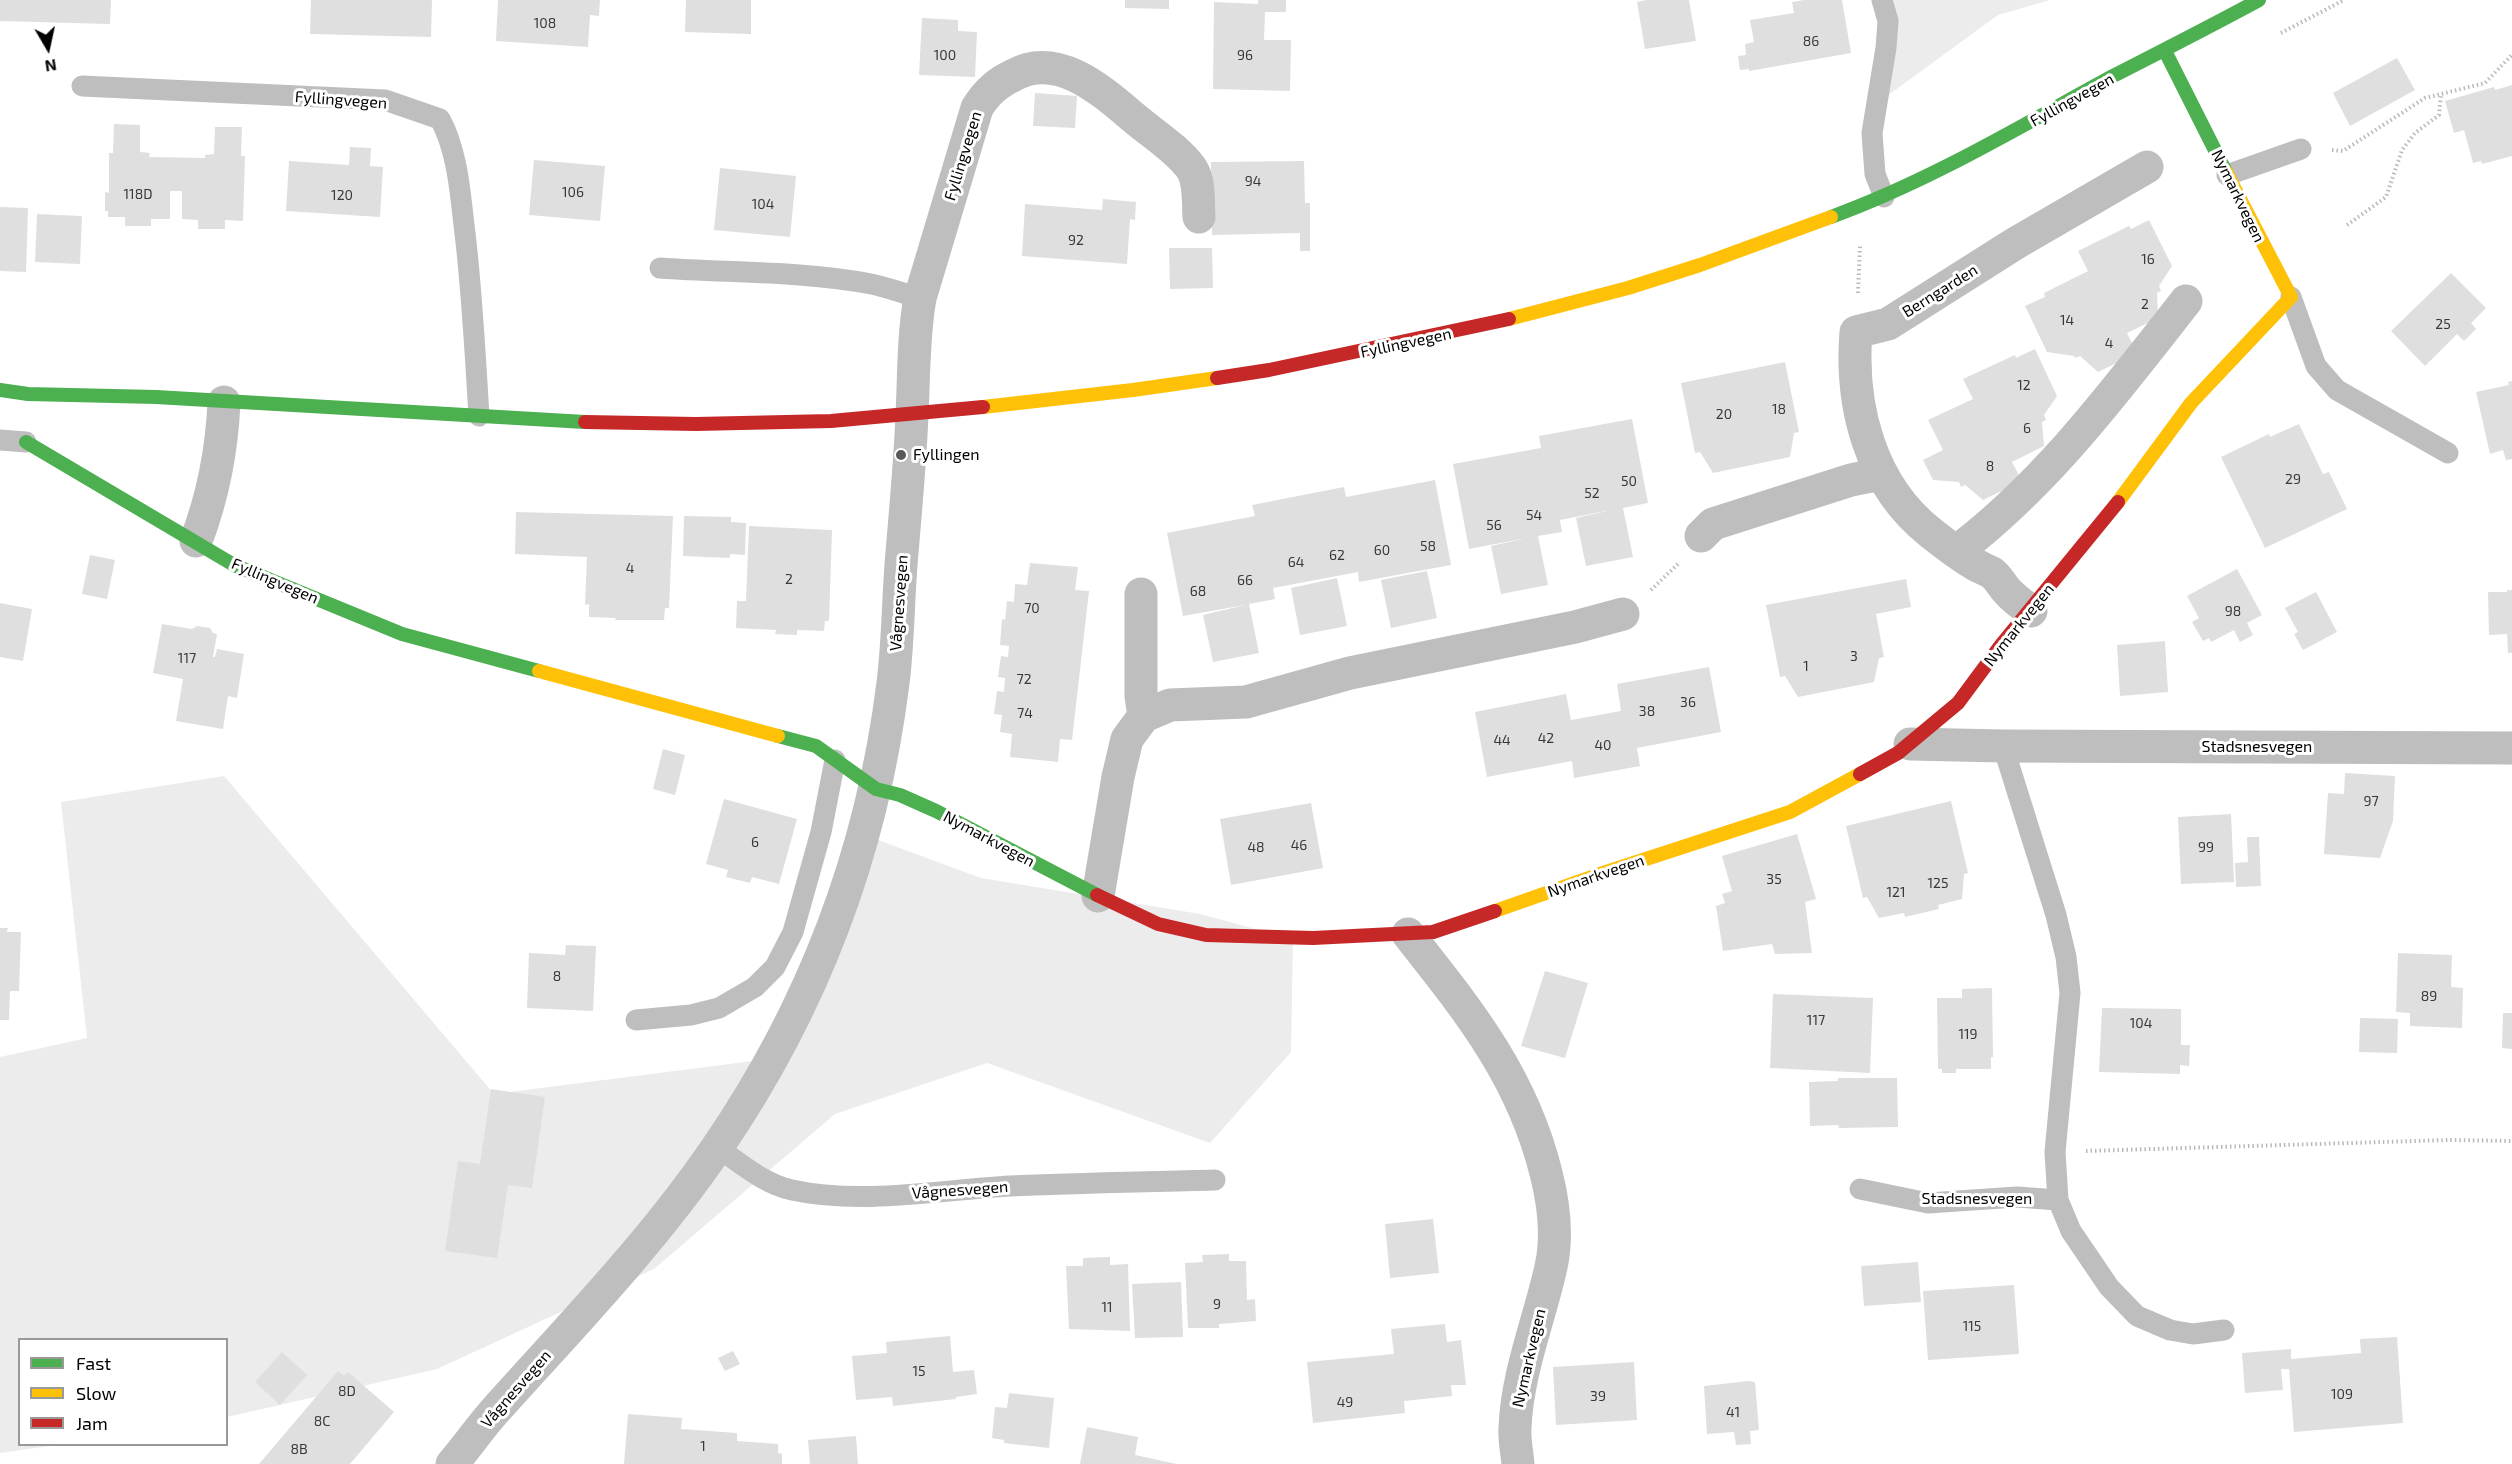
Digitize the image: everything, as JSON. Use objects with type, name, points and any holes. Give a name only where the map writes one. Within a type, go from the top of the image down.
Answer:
[{"type":"street","name":"Fyllingvegen","points":[[0,390],[28,394],[156,397],[569,422],[696,424],[831,421],[912,415],[1133,390],[1269,370],[1487,325],[1628,288],[1700,265],[1875,200],[2022,128],[2114,76],[2259,0]]},
{"type":"street","name":"Nymarkvegen","points":[[876,789],[900,795],[936,811],[1098,896],[1158,924],[1206,934],[1313,938],[1433,932],[1589,877],[1790,812],[1898,753],[1958,703],[2001,645],[2138,477],[2191,404],[2290,297],[2165,51]]},
{"type":"street","name":"Fyllingvegen","points":[[912,415],[915,323],[920,298],[977,108],[997,84],[1027,68],[1043,67],[1064,72],[1094,85],[1167,145],[1191,168],[1196,177],[1199,217]]},
{"type":"street","name":"Berngarden","points":[[1856,332],[1888,324],[2016,243],[2147,167]]},
{"type":"street","points":[[1957,551],[2020,498],[2089,422],[2186,301]]},
{"type":"street","points":[[1856,332],[1854,360],[1861,421],[1881,474],[1901,502],[1929,531],[1974,564],[1993,574],[2010,594],[2031,611]]},
{"type":"street","points":[[196,541],[208,508],[223,431],[224,402]]},
{"type":"street","name":"Vågnesvegen","points":[[460,1461],[489,1418],[611,1282],[673,1208],[717,1147],[785,1036],[824,952],[852,873],[876,789],[893,681],[912,415]]},
{"type":"street","name":"Fyllingvegen","points":[[26,442],[234,565],[402,634],[816,746],[835,760]]},
{"type":"street","points":[[1701,536],[1713,524],[1851,480],[1881,474]]},
{"type":"street","points":[[1141,594],[1141,696],[1144,716]]},
{"type":"street","points":[[1098,896],[1118,777],[1127,739],[1144,716],[1170,705],[1246,702],[1350,673],[1575,627],[1623,614]]},
{"type":"street","name":"Stadsnesvegen","points":[[1910,744],[2512,748]]},
{"type":"street","points":[[835,760],[876,789]]},
{"type":"street","name":"Nymarkvegen","points":[[1408,934],[1478,1024],[1516,1087],[1538,1138],[1552,1194],[1556,1222],[1551,1265],[1520,1384],[1515,1429],[1518,1464]]},
{"type":"lane","points":[[1875,200],[1872,133],[1886,48],[1888,21],[1882,0]]},
{"type":"lane","name":"Fyllingvegen","points":[[82,86],[385,100],[440,119],[447,133],[460,188],[469,261],[479,416]]},
{"type":"lane","points":[[2227,175],[2301,149]]},
{"type":"lane","points":[[660,268],[788,274],[872,284],[920,298]]},
{"type":"lane","points":[[2290,297],[2316,366],[2337,390],[2448,453]]},
{"type":"lane","points":[[0,440],[26,442]]},
{"type":"lane","points":[[2003,746],[2056,915],[2066,957],[2070,993],[2055,1152],[2058,1200],[2071,1231],[2089,1258],[2109,1287],[2137,1316],[2170,1330],[2193,1334],[2224,1330]]},
{"type":"lane","points":[[636,1020],[691,1015],[719,1008],[755,987],[775,967],[793,932],[821,832],[835,760]]},
{"type":"lane","name":"Vågnesvegen","points":[[717,1147],[773,1184],[792,1190],[832,1195],[890,1195],[1010,1186],[1215,1180]]},
{"type":"lane","name":"Stadsnesvegen","points":[[1860,1189],[1928,1203],[2018,1197],[2058,1200]]},
{"type":"path","points":[[2301,149],[2343,151],[2425,99],[2486,83],[2512,56]]},
{"type":"path","points":[[2347,225],[2386,196],[2402,150],[2415,133],[2439,115],[2441,94]]},
{"type":"path","points":[[1856,332],[1861,235],[1875,200]]},
{"type":"path","points":[[1623,614],[1671,572],[1701,536]]},
{"type":"path","points":[[2055,1152],[2448,1140],[2512,1141]]},
{"type":"shaded area","points":[[1872,0],[2050,0],[1998,15],[1883,99],[1897,36]]},
{"type":"shaded area","points":[[224,776],[494,1094],[761,1060],[859,833],[981,878],[1200,914],[1293,939],[1291,1052],[1210,1143],[987,1063],[835,1114],[654,1269],[437,1369],[228,1417],[228,1338],[18,1338],[18,1446],[50,1446],[0,1453],[0,1057],[87,1038],[61,802]]},
{"type":"building","points":[[0,0],[111,0],[110,24],[0,21]]},
{"type":"building","points":[[311,0],[432,0],[431,37],[310,34]]},
{"type":"building","points":[[498,0],[600,0],[599,16],[590,15],[588,47],[496,41]]},
{"type":"building","points":[[686,0],[751,0],[751,34],[685,32]]},
{"type":"building","points":[[1125,0],[1169,0],[1169,9],[1125,8]]},
{"type":"building","points":[[1258,0],[1286,0],[1286,12],[1265,12],[1264,40],[1291,40],[1290,91],[1213,89],[1214,2],[1258,4]]},
{"type":"building","points":[[1689,0],[1696,41],[1645,49],[1637,2]]},
{"type":"building","points":[[1842,0],[1851,53],[1749,71],[1749,69],[1740,70],[1738,56],[1746,55],[1745,44],[1754,42],[1750,20],[1794,13],[1792,2]]},
{"type":"building","points":[[922,18],[958,20],[958,31],[977,32],[975,77],[919,75]]},
{"type":"building","points":[[2397,58],[2415,90],[2350,126],[2333,93]]},
{"type":"building","points":[[2512,85],[2512,156],[2482,164],[2481,161],[2473,163],[2464,130],[2454,133],[2445,101],[2494,87],[2495,90]]},
{"type":"building","points":[[1035,93],[1077,96],[1075,128],[1033,126]]},
{"type":"building","points":[[114,124],[140,125],[140,152],[150,153],[149,157],[205,158],[205,155],[214,154],[215,127],[242,127],[241,156],[245,156],[243,221],[225,220],[225,229],[198,229],[198,220],[182,219],[182,191],[170,191],[170,219],[151,219],[151,226],[125,226],[125,217],[108,217],[108,211],[105,211],[105,192],[109,193],[109,153],[113,153]]},
{"type":"building","points":[[350,147],[371,148],[370,166],[383,167],[380,217],[286,211],[289,161],[349,165]]},
{"type":"building","points":[[534,160],[605,166],[600,221],[529,215]]},
{"type":"building","points":[[1304,161],[1305,203],[1310,203],[1310,251],[1300,251],[1300,233],[1212,235],[1211,162]]},
{"type":"building","points":[[720,168],[796,176],[790,237],[714,230]]},
{"type":"building","points":[[1103,199],[1136,202],[1135,220],[1130,219],[1127,264],[1022,256],[1025,204],[1102,210]]},
{"type":"building","points":[[0,207],[28,208],[26,272],[0,271]]},
{"type":"building","points":[[37,214],[82,216],[80,264],[35,262]]},
{"type":"building","points":[[2149,220],[2172,266],[2159,286],[2161,291],[2157,293],[2158,318],[2127,333],[2137,353],[2098,372],[2080,356],[2076,358],[2047,352],[2025,306],[2045,297],[2044,293],[2088,271],[2078,251],[2129,226],[2131,229]]},
{"type":"building","points":[[1169,248],[1212,248],[1213,288],[1170,289]]},
{"type":"building","points":[[2451,273],[2486,308],[2471,323],[2476,329],[2464,341],[2457,334],[2425,366],[2391,331]]},
{"type":"building","points":[[2035,349],[2057,396],[2044,415],[2046,420],[2042,422],[2044,446],[2012,462],[2022,481],[1983,500],[1965,485],[1961,487],[1959,482],[1933,480],[1923,460],[1943,450],[1928,420],[1973,399],[1963,379],[2015,355],[2016,358]]},
{"type":"building","points":[[1785,362],[1799,432],[1794,433],[1790,457],[1713,473],[1700,452],[1695,453],[1681,383]]},
{"type":"building","points":[[2512,381],[2512,459],[2506,460],[2503,450],[2490,454],[2476,392],[2509,385],[2508,382]]},
{"type":"building","points":[[1632,419],[1648,503],[1623,508],[1633,557],[1586,566],[1576,518],[1611,510],[1560,520],[1562,532],[1538,536],[1548,585],[1501,594],[1491,546],[1527,538],[1469,549],[1453,464],[1541,448],[1539,436]]},
{"type":"building","points":[[2299,424],[2323,474],[2329,472],[2347,509],[2265,548],[2221,457],[2269,434],[2270,437]]},
{"type":"building","points":[[1435,480],[1451,565],[1359,582],[1358,572],[1273,588],[1275,599],[1249,604],[1259,653],[1213,662],[1203,615],[1245,605],[1183,616],[1167,533],[1255,516],[1252,505],[1344,487],[1346,497]]},
{"type":"building","points":[[516,512],[673,516],[669,608],[665,608],[664,620],[615,620],[616,618],[589,617],[589,604],[585,605],[587,557],[515,554]]},
{"type":"building","points":[[684,516],[731,517],[731,522],[746,523],[745,555],[730,554],[730,558],[683,556]]},
{"type":"building","points":[[749,526],[832,530],[829,621],[825,621],[824,631],[797,630],[797,635],[775,634],[776,630],[736,628],[737,601],[746,601]]},
{"type":"building","points":[[90,555],[115,560],[107,599],[82,594]]},
{"type":"building","points":[[1030,563],[1078,567],[1075,590],[1089,591],[1072,740],[1060,739],[1058,762],[1010,757],[1012,734],[1000,732],[1002,715],[994,714],[997,691],[1004,692],[1005,678],[998,677],[1001,656],[1008,657],[1009,646],[1000,645],[1002,619],[1005,620],[1007,601],[1014,602],[1015,584],[1027,585]]},
{"type":"building","points":[[2237,569],[2262,615],[2247,623],[2253,635],[2240,642],[2234,630],[2211,642],[2209,638],[2203,641],[2192,622],[2199,618],[2187,596]]},
{"type":"building","points":[[1427,571],[1437,618],[1391,628],[1381,580]]},
{"type":"building","points":[[1337,578],[1347,626],[1300,635],[1291,588]]},
{"type":"building","points":[[1906,579],[1911,607],[1876,614],[1884,657],[1879,658],[1874,682],[1798,697],[1785,676],[1780,677],[1766,605]]},
{"type":"building","points":[[2507,590],[2512,590],[2512,653],[2508,653],[2507,634],[2489,635],[2488,592],[2507,592]]},
{"type":"building","points":[[2316,592],[2337,632],[2303,650],[2294,634],[2298,632],[2285,608]]},
{"type":"building","points":[[0,603],[32,609],[23,661],[0,657]]},
{"type":"building","points":[[162,624],[192,629],[197,626],[210,628],[213,633],[217,634],[213,657],[217,649],[244,654],[237,698],[228,696],[223,729],[176,721],[183,679],[153,673]]},
{"type":"building","points":[[2165,641],[2168,692],[2120,696],[2117,645]]},
{"type":"building","points":[[1709,667],[1721,732],[1637,748],[1640,766],[1574,778],[1572,761],[1487,777],[1475,712],[1566,694],[1571,720],[1621,711],[1617,684]]},
{"type":"building","points":[[663,749],[685,755],[675,795],[653,789]]},
{"type":"building","points":[[2345,773],[2395,776],[2393,821],[2380,858],[2324,854],[2328,793],[2344,794]]},
{"type":"building","points":[[724,799],[797,819],[779,884],[752,877],[750,883],[726,877],[728,870],[706,864]]},
{"type":"building","points":[[1951,801],[1968,873],[1964,874],[1962,899],[1938,905],[1939,909],[1905,917],[1904,913],[1879,918],[1867,897],[1863,898],[1846,826]]},
{"type":"building","points":[[1311,803],[1323,868],[1231,885],[1220,819]]},
{"type":"building","points":[[2231,814],[2234,882],[2181,884],[2178,817]]},
{"type":"building","points":[[1797,834],[1816,899],[1805,902],[1812,953],[1775,954],[1772,944],[1723,951],[1716,906],[1725,903],[1722,894],[1732,891],[1722,856]]},
{"type":"building","points":[[2247,837],[2259,837],[2261,886],[2236,887],[2235,863],[2248,862]]},
{"type":"building","points":[[0,928],[8,928],[7,932],[21,932],[19,991],[10,991],[9,1020],[0,1020]]},
{"type":"building","points":[[566,945],[596,946],[593,1011],[527,1008],[529,953],[565,955]]},
{"type":"building","points":[[2398,953],[2452,955],[2451,987],[2463,988],[2462,1028],[2410,1026],[2410,1013],[2396,1012]]},
{"type":"building","points":[[1545,971],[1588,983],[1565,1058],[1521,1046]]},
{"type":"building","points":[[1992,988],[1993,1057],[1991,1057],[1991,1069],[1956,1069],[1956,1073],[1942,1073],[1942,1069],[1938,1069],[1937,998],[1962,998],[1962,989]]},
{"type":"building","points":[[1773,994],[1873,998],[1870,1073],[1770,1068]]},
{"type":"building","points":[[2102,1008],[2181,1009],[2181,1045],[2190,1045],[2189,1066],[2180,1065],[2180,1074],[2099,1072]]},
{"type":"building","points":[[2503,1013],[2512,1013],[2512,1049],[2502,1048]]},
{"type":"building","points":[[2360,1018],[2398,1019],[2397,1053],[2359,1052]]},
{"type":"building","points":[[1838,1078],[1897,1078],[1898,1127],[1810,1126],[1809,1082],[1838,1081]]},
{"type":"building","points":[[491,1089],[545,1097],[532,1188],[508,1185],[497,1258],[445,1251],[458,1161],[480,1164]]},
{"type":"building","points":[[1433,1219],[1439,1273],[1390,1278],[1385,1224]]},
{"type":"building","points":[[1229,1254],[1229,1261],[1246,1261],[1247,1300],[1255,1299],[1256,1321],[1219,1324],[1219,1328],[1188,1328],[1185,1263],[1203,1262],[1202,1255]]},
{"type":"building","points":[[1110,1257],[1110,1265],[1128,1264],[1130,1331],[1069,1329],[1066,1266],[1083,1266],[1083,1258]]},
{"type":"building","points":[[1918,1262],[1921,1302],[1864,1306],[1861,1266]]},
{"type":"building","points":[[1181,1282],[1183,1337],[1135,1338],[1132,1284]]},
{"type":"building","points":[[2014,1285],[2019,1354],[1928,1360],[1923,1291]]},
{"type":"building","points":[[1445,1324],[1447,1342],[1461,1340],[1466,1385],[1451,1385],[1452,1396],[1404,1401],[1405,1413],[1313,1423],[1307,1362],[1394,1354],[1391,1329]]},
{"type":"building","points":[[950,1336],[953,1372],[974,1370],[977,1394],[956,1397],[956,1399],[893,1406],[892,1397],[856,1400],[852,1356],[887,1353],[886,1342]]},
{"type":"building","points":[[2397,1337],[2403,1423],[2294,1432],[2289,1369],[2281,1369],[2283,1390],[2245,1393],[2242,1353],[2291,1349],[2291,1359],[2361,1353],[2360,1339]]},
{"type":"building","points":[[733,1351],[740,1364],[725,1371],[718,1358]]},
{"type":"building","points":[[282,1352],[307,1375],[280,1405],[255,1382]]},
{"type":"building","points":[[1634,1362],[1637,1420],[1556,1425],[1553,1367]]},
{"type":"building","points":[[338,1371],[344,1376],[348,1372],[394,1412],[350,1464],[259,1464]]},
{"type":"building","points":[[1755,1382],[1759,1430],[1750,1431],[1751,1444],[1736,1445],[1734,1432],[1707,1434],[1704,1386]]},
{"type":"building","points":[[1009,1393],[1054,1398],[1049,1448],[1004,1443],[1004,1440],[992,1438],[995,1407],[1007,1408]]},
{"type":"building","points":[[628,1414],[682,1418],[681,1429],[737,1433],[737,1441],[778,1444],[778,1453],[782,1454],[782,1464],[624,1464]]},
{"type":"building","points":[[1087,1427],[1138,1437],[1135,1455],[1177,1464],[1080,1464]]},
{"type":"building","points":[[856,1436],[858,1464],[810,1464],[808,1440]]},
{"type":"traffic: fast","points":[[1831,217],[1868,203],[1939,170],[2259,0]]},
{"type":"traffic: fast","points":[[2165,51],[2226,172]]},
{"type":"traffic: fast","points":[[0,390],[28,394],[156,397],[585,422]]},
{"type":"traffic: fast","points":[[26,442],[234,565],[402,634],[539,671]]},
{"type":"traffic: fast","points":[[778,736],[816,746],[876,789],[900,795],[936,811],[1097,895]]},
{"type":"traffic: slow","points":[[2118,502],[2191,403],[2291,297],[2226,172]]},
{"type":"traffic: slow","points":[[1509,319],[1628,288],[1700,265],[1831,217]]},
{"type":"traffic: slow","points":[[983,407],[1217,378]]},
{"type":"traffic: slow","points":[[539,671],[778,736]]},
{"type":"traffic: slow","points":[[1495,911],[1790,812],[1860,774]]},
{"type":"traffic: jam","points":[[1217,378],[1269,370],[1509,319]]},
{"type":"traffic: jam","points":[[585,422],[696,424],[831,421],[983,407]]},
{"type":"traffic: jam","points":[[1860,774],[1898,753],[1958,703],[2001,645],[2118,502]]},
{"type":"traffic: jam","points":[[1097,895],[1158,924],[1206,935],[1313,938],[1433,932],[1495,911]]},
{"type":"place","name":"Fyllingen","points":[[901,455]]}]
